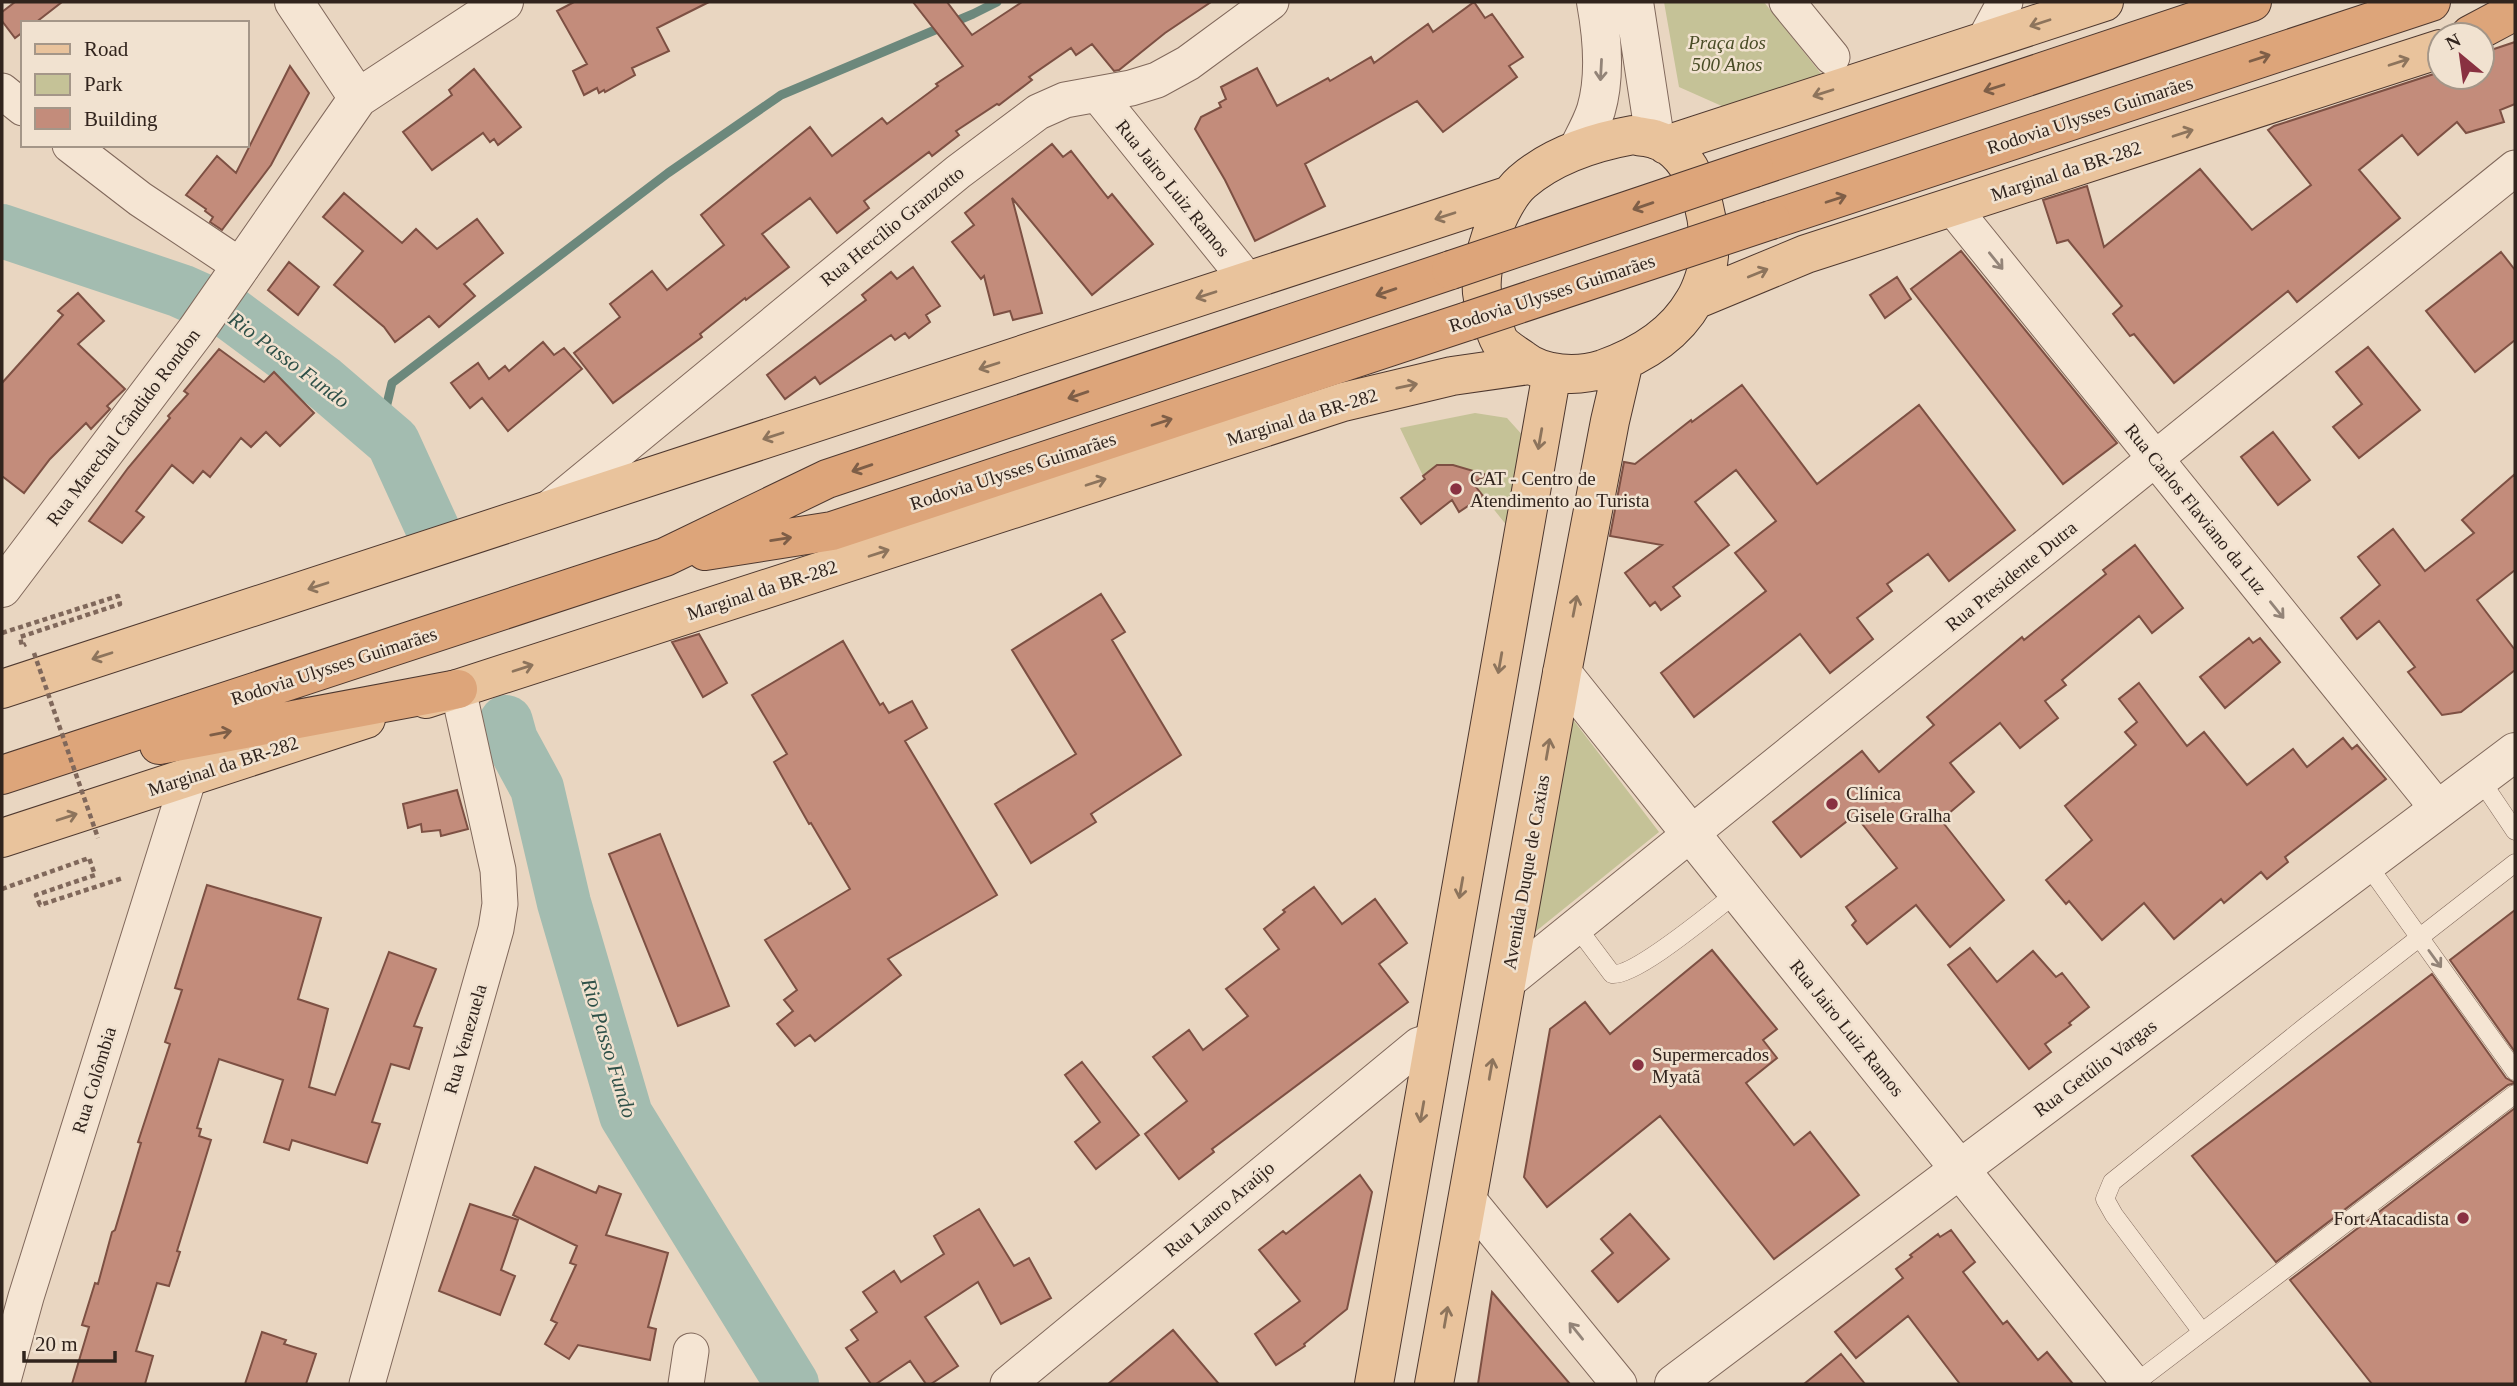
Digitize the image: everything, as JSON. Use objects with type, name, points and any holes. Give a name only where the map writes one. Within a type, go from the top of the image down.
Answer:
[{"type":"highway","name":"Rodovia Ulysses Guimarães","points":[[5,774],[665,557],[827,479],[2252,2]]},
{"type":"highway","name":"Rodovia Ulysses Guimarães","points":[[665,557],[832,531],[2431,2]]},
{"type":"highway","points":[[2496,21],[2515,11]]},
{"type":"highway","points":[[5,774],[458,689]]},
{"type":"main road","points":[[1661,142],[2104,2]]},
{"type":"main road","points":[[2496,31],[2515,25]]},
{"type":"main road","name":"Marginal da BR-282","points":[[1695,300],[1806,254],[2426,54]]},
{"type":"main road","points":[[2,689],[1510,195],[1532,176],[1578,149],[1603,141],[1633,135],[1661,142],[1682,158],[1695,179],[1706,206],[1709,259],[1695,300],[1676,327],[1650,348],[1624,361],[1587,374],[1540,369],[1500,342],[1482,298],[1484,267],[1492,232],[1510,195]]},
{"type":"main road","name":"Avenida Duque de Caxias","points":[[1434,1384],[1562,673],[1624,361]]},
{"type":"main road","points":[[1374,1384],[1434,1040],[1540,369]]},
{"type":"main road","name":"Marginal da BR-282","points":[[2,838],[1343,402],[1452,376],[1540,369]]},
{"type":"street","points":[[294,2],[358,98]]},
{"type":"street","name":"Rua Marechal Cândido Rondon","points":[[2,587],[196,331],[358,98],[504,2]]},
{"type":"street","name":"Rua Hercílio Granzotto","points":[[546,511],[997,141],[1038,112],[1065,100],[1098,95],[1157,80],[1188,63],[1272,2]]},
{"type":"street","points":[[1578,149],[1596,109],[1602,71],[1596,2]]},
{"type":"street","points":[[1634,2],[1661,142]]},
{"type":"street","points":[[1787,2],[1832,57]]},
{"type":"street","points":[[1984,41],[2005,2]]},
{"type":"street","points":[[2,91],[21,106]]},
{"type":"street","name":"Rua Jairo Luiz Ramos","points":[[1098,95],[1248,281]]},
{"type":"street","points":[[73,147],[140,198],[234,278]]},
{"type":"street","name":"Rua Presidente Dutra","points":[[1506,983],[2515,168]]},
{"type":"street","name":"Rua Carlos Flaviano da Luz","points":[[1953,208],[2439,810]]},
{"type":"street","name":"Rua Jairo Luiz Ramos","points":[[1562,673],[2133,1384]]},
{"type":"street","name":"Rua Venezuela","points":[[367,1384],[496,929],[500,904],[498,870],[458,689]]},
{"type":"street","name":"Rua Getúlio Vargas","points":[[1674,1384],[2515,752]]},
{"type":"street","name":"Rua Colômbia","points":[[2,1384],[26,1297],[189,777]]},
{"type":"street","name":"Rua Lauro Araújo","points":[[1008,1384],[1409,1053],[1419,1045],[1434,1040]]},
{"type":"street","points":[[1467,1198],[1619,1384]]},
{"type":"lane","points":[[2480,779],[2515,831]]},
{"type":"lane","points":[[2202,1332],[2105,1199],[2112,1182],[2515,863]]},
{"type":"lane","points":[[2367,864],[2515,1071]]},
{"type":"lane","points":[[1576,926],[1612,974],[1619,975],[1639,966],[1738,892]]},
{"type":"lane","points":[[2133,1384],[2515,1094]]},
{"type":"path","points":[[2,633],[118,596],[120,604],[20,637],[22,646],[35,641]]},
{"type":"path","points":[[46,649],[34,653],[98,838]]},
{"type":"path","points":[[2,889],[89,858],[95,875],[36,895],[40,905],[160,867]]},
{"type":"green space","name":"Praça dos 500 Anos","points":[[1664,2],[1764,2],[1822,75],[1724,107],[1679,87]]},
{"type":"green space","points":[[1475,413],[1507,418],[1525,438],[1523,472],[1512,487],[1508,527],[1483,496],[1467,469],[1443,465],[1423,476],[1400,428]]},
{"type":"green space","points":[[1571,717],[1659,832],[1535,932]]},
{"type":"building","points":[[15,2],[62,2],[38,21],[21,21],[21,34],[15,38],[2,21],[2,12]]},
{"type":"building","points":[[574,2],[709,2],[657,28],[669,51],[632,68],[635,75],[605,92],[604,90],[599,93],[597,88],[584,95],[573,71],[587,64],[557,11]]},
{"type":"building","points":[[913,2],[947,2],[972,35],[1022,2],[1211,2],[1165,33],[1119,70],[1114,71],[1092,44],[1076,55],[1071,48],[1029,77],[1032,80],[999,105],[956,131],[959,135],[932,156],[929,152],[864,201],[869,208],[837,233],[810,198],[762,234],[789,267],[746,300],[745,298],[700,334],[702,337],[613,403],[574,353],[620,317],[610,304],[652,271],[667,290],[724,245],[701,215],[810,127],[832,156],[882,118],[887,124],[963,66]]},
{"type":"building","points":[[1474,2],[1485,18],[1492,14],[1523,57],[1509,66],[1517,77],[1443,132],[1417,101],[1305,164],[1325,206],[1255,241],[1225,180],[1195,129],[1201,117],[1221,107],[1219,103],[1226,99],[1221,87],[1257,68],[1277,106],[1328,78],[1330,81],[1371,57],[1374,63],[1428,24],[1433,32]]},
{"type":"building","points":[[2515,42],[2515,104],[2500,110],[2504,122],[2466,133],[2457,122],[2418,155],[2402,135],[2359,170],[2400,218],[2297,302],[2288,291],[2174,383],[2134,334],[2130,336],[2113,314],[2122,306],[2068,240],[2057,243],[2043,200],[2087,186],[2104,247],[2200,169],[2252,230],[2311,185],[2268,130],[2426,77],[2426,91],[2496,91],[2496,48]]},
{"type":"building","points":[[290,66],[309,93],[271,165],[222,230],[210,222],[213,217],[206,209],[186,195],[217,156],[236,173]]},
{"type":"building","points":[[474,69],[521,127],[498,145],[494,139],[490,142],[483,133],[432,170],[403,132],[452,95],[449,90]]},
{"type":"building","points":[[1052,144],[1063,157],[1071,151],[1108,198],[1112,194],[1153,244],[1092,295],[1012,198],[1042,313],[1013,320],[1010,311],[994,315],[984,276],[981,279],[952,242],[974,225],[965,213]]},
{"type":"building","points":[[344,193],[402,243],[416,229],[437,249],[477,219],[503,253],[464,284],[475,296],[439,327],[429,316],[395,342],[384,327],[334,285],[363,251],[323,217]]},
{"type":"building","points":[[1961,251],[2117,443],[2063,484],[1911,289]]},
{"type":"building","points":[[2501,252],[2515,270],[2515,340],[2475,372],[2426,311]]},
{"type":"building","points":[[289,262],[319,287],[298,315],[268,290]]},
{"type":"building","points":[[913,267],[940,306],[926,315],[930,322],[909,338],[905,333],[895,340],[891,335],[820,384],[815,377],[785,399],[767,375],[866,300],[862,295],[891,272],[897,279]]},
{"type":"building","points":[[1897,277],[1911,299],[1885,318],[1870,295]]},
{"type":"building","points":[[78,293],[104,321],[78,344],[125,389],[107,406],[110,409],[91,429],[86,423],[50,459],[24,493],[2,476],[2,383],[63,315],[58,311]]},
{"type":"building","points":[[543,342],[554,355],[564,348],[582,369],[508,431],[482,398],[470,408],[451,383],[478,363],[489,379],[505,366],[509,371]]},
{"type":"building","points":[[2368,347],[2420,410],[2359,458],[2333,427],[2362,404],[2336,372]]},
{"type":"building","points":[[219,349],[264,382],[274,372],[314,413],[280,446],[266,432],[251,447],[241,438],[210,477],[203,471],[193,483],[172,465],[136,511],[144,517],[122,543],[89,521],[128,468],[170,418],[168,416],[188,394],[184,391]]},
{"type":"building","points":[[1742,385],[1817,484],[1919,405],[2015,530],[1949,581],[1928,554],[1887,584],[1892,591],[1857,618],[1873,639],[1830,673],[1800,634],[1694,717],[1661,673],[1766,591],[1735,553],[1776,521],[1736,470],[1695,502],[1729,545],[1673,587],[1680,596],[1661,610],[1655,602],[1650,606],[1625,573],[1662,545],[1610,536],[1624,462],[1635,464],[1691,420],[1692,422]]},
{"type":"building","points":[[2273,432],[2310,480],[2278,505],[2241,457]]},
{"type":"building","points":[[1437,465],[1453,465],[1487,475],[1473,483],[1483,496],[1459,512],[1452,500],[1421,524],[1401,498],[1425,479],[1423,476]]},
{"type":"building","points":[[2515,474],[2515,570],[2477,600],[2515,650],[2515,670],[2461,712],[2442,715],[2408,672],[2415,667],[2379,621],[2357,639],[2341,618],[2380,585],[2358,557],[2393,529],[2425,571],[2474,533],[2462,520]]},
{"type":"building","points":[[2135,545],[2183,608],[2152,633],[2139,616],[2062,680],[2066,685],[2045,701],[2058,718],[2020,748],[2000,723],[1950,763],[1974,792],[1941,820],[2004,900],[1950,947],[1916,905],[1867,944],[1852,925],[1856,921],[1846,907],[1897,868],[1855,815],[1801,857],[1773,822],[1862,751],[1879,772],[1934,725],[1927,717],[2022,637],[2024,640],[2106,574],[2103,570]]},
{"type":"building","points":[[1101,594],[1125,632],[1112,640],[1181,755],[1091,814],[1096,822],[1031,863],[995,804],[1076,754],[1012,650]]},
{"type":"building","points":[[699,634],[727,683],[703,697],[672,642]]},
{"type":"building","points":[[2249,638],[2253,643],[2260,638],[2280,662],[2225,708],[2200,677]]},
{"type":"building","points":[[843,641],[880,705],[883,703],[889,713],[912,701],[927,728],[905,741],[997,895],[888,959],[901,975],[815,1041],[810,1035],[795,1046],[777,1024],[793,1011],[784,1000],[797,990],[765,940],[850,889],[774,762],[787,754],[752,695]]},
{"type":"building","points":[[2139,683],[2187,746],[2204,732],[2247,785],[2293,749],[2307,767],[2343,738],[2352,749],[2357,745],[2386,779],[2285,857],[2288,862],[2267,879],[2261,872],[2224,903],[2221,899],[2174,939],[2144,903],[2102,940],[2069,901],[2066,904],[2046,880],[2092,840],[2065,806],[2136,745],[2125,732],[2137,722],[2119,699]]},
{"type":"building","points":[[457,790],[468,829],[441,836],[440,830],[422,832],[421,824],[408,828],[403,804]]},
{"type":"building","points":[[660,834],[729,1006],[678,1026],[609,854]]},
{"type":"building","points":[[207,885],[321,918],[298,999],[328,1009],[309,1087],[335,1095],[389,952],[436,969],[414,1026],[422,1028],[409,1069],[391,1064],[372,1122],[380,1124],[367,1163],[292,1140],[289,1150],[264,1142],[283,1080],[219,1059],[197,1128],[201,1129],[199,1136],[211,1140],[177,1251],[180,1252],[169,1286],[157,1283],[136,1351],[153,1356],[145,1384],[72,1384],[89,1327],[82,1325],[95,1283],[98,1284],[112,1232],[115,1230],[141,1143],[138,1142],[170,1044],[165,1042],[182,990],[175,988]]},
{"type":"building","points":[[1314,887],[1342,924],[1375,899],[1407,943],[1379,964],[1408,1002],[1212,1149],[1214,1152],[1179,1179],[1145,1134],[1187,1101],[1153,1057],[1189,1030],[1203,1050],[1248,1016],[1226,989],[1279,949],[1264,929],[1285,912],[1283,910]]},
{"type":"building","points":[[2515,910],[2515,1052],[2450,960]]},
{"type":"building","points":[[1970,948],[1997,982],[2033,951],[2056,977],[2062,973],[2089,1007],[2069,1023],[2071,1025],[2045,1044],[2051,1052],[2029,1069],[1948,965]]},
{"type":"building","name":"Supermercados Myatã","points":[[1712,950],[1777,1029],[1763,1040],[1777,1058],[1746,1083],[1794,1145],[1810,1132],[1859,1195],[1774,1259],[1660,1116],[1547,1207],[1524,1177],[1550,1029],[1585,1002],[1610,1034]]},
{"type":"building","points":[[2432,974],[2506,1078],[2515,1083],[2508,1085],[2276,1262],[2192,1156]]},
{"type":"building","points":[[1082,1062],[1139,1135],[1096,1169],[1075,1142],[1100,1122],[1065,1075]]},
{"type":"building","name":"Fort Atacadista","points":[[2515,1108],[2515,1384],[2372,1384],[2290,1280]]},
{"type":"building","points":[[535,1167],[596,1193],[599,1186],[621,1194],[606,1235],[668,1253],[648,1327],[656,1329],[650,1360],[578,1345],[569,1359],[545,1344],[557,1323],[551,1320],[576,1265],[570,1263],[577,1246],[513,1215]]},
{"type":"building","points":[[1360,1175],[1372,1192],[1347,1309],[1304,1344],[1305,1346],[1276,1365],[1255,1334],[1300,1301],[1259,1250],[1283,1231],[1286,1234]]},
{"type":"building","points":[[470,1204],[518,1220],[501,1270],[515,1276],[500,1315],[439,1291]]},
{"type":"building","points":[[979,1209],[1014,1266],[1029,1258],[1051,1298],[1001,1324],[978,1282],[925,1317],[958,1366],[931,1384],[926,1384],[910,1361],[876,1384],[871,1384],[846,1348],[858,1340],[851,1330],[877,1312],[863,1292],[894,1271],[901,1282],[944,1254],[934,1236]]},
{"type":"building","points":[[1630,1214],[1669,1259],[1618,1302],[1592,1271],[1613,1253],[1601,1239]]},
{"type":"building","points":[[1951,1230],[1975,1262],[1963,1272],[2003,1324],[2007,1321],[2038,1360],[2047,1352],[2073,1384],[1960,1384],[1908,1316],[1856,1358],[1835,1332],[1903,1278],[1896,1269],[1912,1257],[1910,1255],[1938,1234],[1940,1237]]},
{"type":"building","points":[[1492,1292],[1570,1384],[1478,1384]]},
{"type":"building","points":[[1173,1330],[1219,1384],[1108,1384]]},
{"type":"building","points":[[262,1332],[286,1340],[284,1344],[316,1354],[306,1384],[245,1384]]},
{"type":"building","points":[[1841,1354],[1865,1384],[1804,1384]]},
{"type":"waterway","points":[[393,442],[386,408],[392,383],[668,173],[781,95],[997,2]]},
{"type":"waterway","name":"Rio Passo Fundo","points":[[2,231],[181,291],[230,313],[323,382],[393,442],[435,534]]},
{"type":"waterway","name":"Rio Passo Fundo","points":[[506,722],[511,740],[537,788],[564,903],[626,1115],[792,1384]]},
{"type":"place","name":"CAT - Centro de Atendimento ao Turista","points":[[1456,489]]},
{"type":"place","name":"Clínica Gisele Gralha","points":[[1832,804]]},
{"type":"place","name":"Supermercados Myatã","points":[[1638,1065]]},
{"type":"place","name":"Fort Atacadista","points":[[2463,1218]]}]
